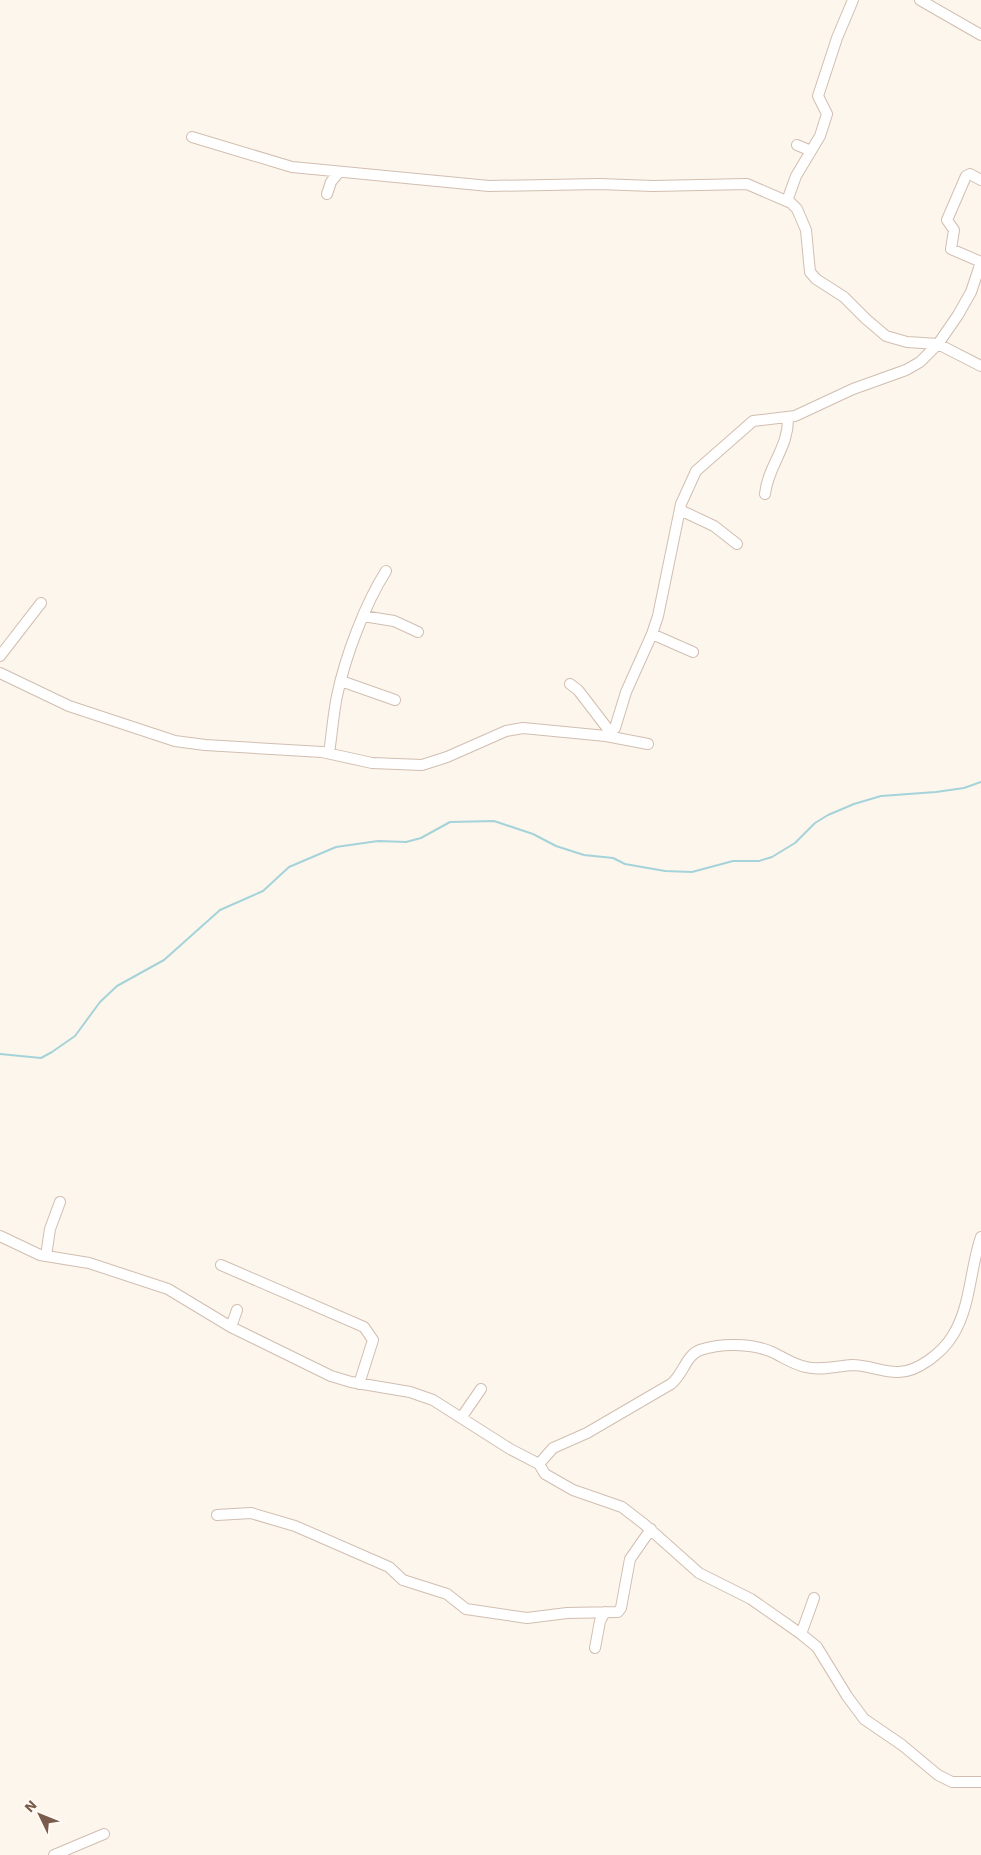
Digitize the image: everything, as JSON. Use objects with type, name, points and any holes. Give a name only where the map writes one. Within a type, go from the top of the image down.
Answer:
[{"type":"street","points":[[787,202],[796,176],[825,126],[827,114],[818,96],[837,38],[853,0]]},
{"type":"street","points":[[920,0],[981,35]]},
{"type":"street","points":[[192,137],[292,167],[489,186],[599,184],[653,186],[737,182],[747,184],[798,209],[806,230],[808,267],[816,279],[844,297],[886,336],[907,342],[938,344],[981,366]]},
{"type":"street","points":[[797,144],[811,151]]},
{"type":"street","points":[[327,194],[331,182],[339,172]]},
{"type":"street","points":[[609,735],[615,728],[632,676],[652,634],[660,607],[680,510],[692,477],[704,462],[753,421],[788,417],[806,412],[853,389],[906,370],[920,362],[938,344],[972,292],[981,262],[951,249],[954,230],[947,220],[966,176],[970,174],[981,180]]},
{"type":"street","points":[[765,494],[767,477],[784,445],[788,417]]},
{"type":"street","points":[[680,510],[710,524],[737,544]]},
{"type":"street","points":[[329,753],[341,681],[373,591],[386,571]]},
{"type":"street","points":[[0,656],[41,603]]},
{"type":"street","points":[[363,616],[394,621],[418,632]]},
{"type":"street","points":[[652,634],[693,652]]},
{"type":"street","points":[[0,673],[75,708],[175,741],[329,753],[372,763],[422,765],[515,729],[532,728],[609,735],[648,744]]},
{"type":"street","points":[[341,681],[395,700]]},
{"type":"street","points":[[570,684],[578,690],[609,735]]},
{"type":"street","points":[[46,1256],[50,1229],[60,1202]]},
{"type":"street","points":[[0,1236],[33,1253],[89,1263],[158,1285],[231,1327],[320,1371],[359,1384],[426,1397],[510,1449],[539,1464],[541,1470],[550,1478],[586,1495],[614,1503],[651,1529],[698,1573],[751,1599],[801,1634],[816,1647],[847,1696],[871,1724],[902,1745],[946,1780],[981,1782]]},
{"type":"street","points":[[539,1464],[553,1448],[587,1433],[671,1384],[680,1376],[692,1356],[701,1350],[721,1346],[752,1346],[769,1350],[809,1368],[863,1365],[896,1372],[912,1369],[933,1356],[952,1337],[977,1267],[981,1237]]},
{"type":"street","points":[[221,1265],[364,1327],[373,1340],[359,1384]]},
{"type":"street","points":[[231,1327],[237,1310]]},
{"type":"street","points":[[461,1418],[481,1389]]},
{"type":"street","points":[[217,1515],[251,1513],[295,1526],[386,1565],[403,1580],[447,1594],[466,1609],[527,1618],[556,1614],[605,1612],[616,1614],[620,1611],[630,1559],[651,1529]]},
{"type":"street","points":[[801,1634],[814,1598]]},
{"type":"street","points":[[595,1648],[600,1621],[605,1612]]},
{"type":"street","points":[[54,1855],[104,1834]]},
{"type":"waterway","points":[[0,1054],[41,1058],[52,1052],[75,1036],[100,1002],[117,986],[164,960],[220,910],[263,891],[289,867],[336,847],[378,841],[406,842],[421,838],[450,822],[494,821],[533,834],[556,846],[584,855],[613,858],[625,864],[665,871],[692,872],[733,861],[759,861],[772,857],[795,843],[815,823],[854,804],[881,796],[936,792],[964,788],[981,782]]}]
